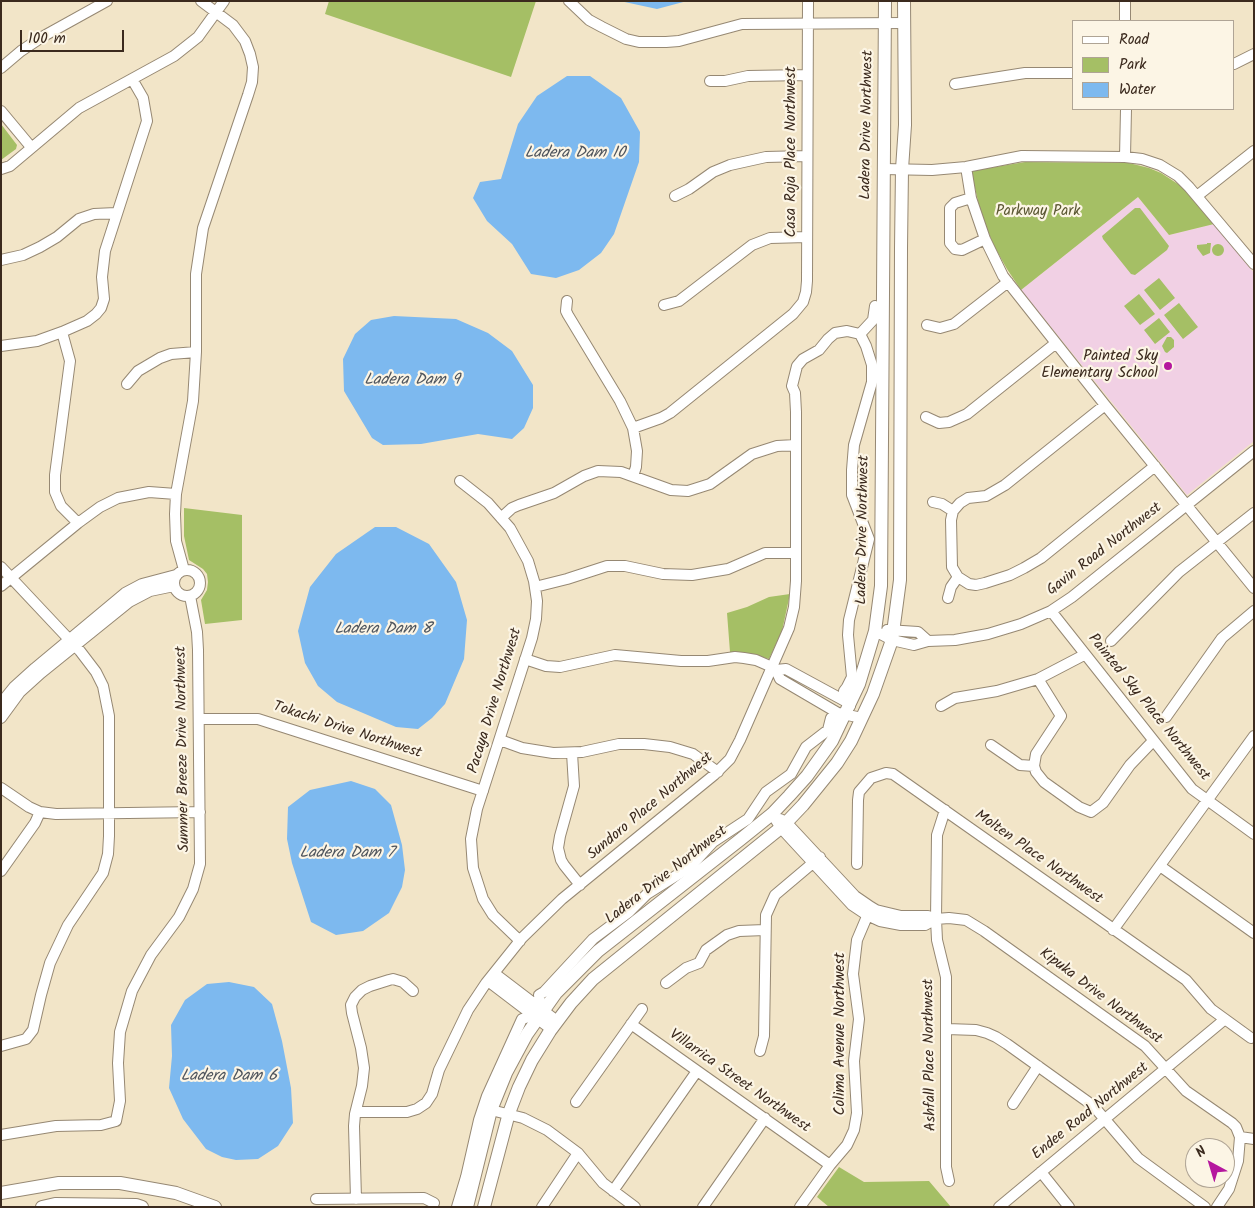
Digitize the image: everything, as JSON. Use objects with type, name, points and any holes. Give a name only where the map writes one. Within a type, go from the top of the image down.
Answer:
[{"type":"main road","name":"Ladera Drive Northwest","points":[[467,1207],[492,1110],[506,1073],[538,1012],[598,951],[772,814],[807,776],[832,740],[844,708],[859,684],[875,631],[881,586],[885,1]]},
{"type":"main road","points":[[484,1207],[509,1113],[519,1087],[532,1060],[554,1025],[593,979],[784,825],[803,805],[836,763],[874,694],[893,635],[900,580],[902,169],[905,125],[904,1]]},
{"type":"main road","points":[[1,1193],[59,1183],[120,1183],[176,1193],[215,1207]]},
{"type":"main road","points":[[42,1207],[55,1204],[136,1205],[142,1207]]},
{"type":"street","points":[[1,68],[42,38],[107,1]]},
{"type":"street","points":[[174,586],[180,573],[176,541],[176,494],[193,401],[196,352],[196,274],[203,228],[252,82],[250,54],[245,41],[233,25],[201,1]]},
{"type":"street","points":[[1,170],[10,166],[74,112],[180,51],[198,37],[224,1]]},
{"type":"street","points":[[568,1],[589,20],[602,28],[639,42],[679,41],[742,24],[904,23]]},
{"type":"street","name":"Casa Roja Place Northwest","points":[[633,428],[670,413],[793,314],[803,302],[807,281],[808,1]]},
{"type":"street","points":[[1125,1],[1126,20]]},
{"type":"street","points":[[1235,64],[1254,54]]},
{"type":"street","points":[[955,84],[1025,73],[1072,73]]},
{"type":"street","points":[[710,82],[748,76],[807,75]]},
{"type":"street","points":[[1,346],[37,341],[62,332],[87,321],[101,308],[104,299],[102,277],[105,251],[147,121],[143,98],[132,79]]},
{"type":"street","points":[[1125,157],[1126,110]]},
{"type":"street","points":[[1,112],[31,147]]},
{"type":"street","points":[[1197,196],[1254,151]]},
{"type":"street","points":[[675,196],[690,189],[713,172],[730,165],[766,157],[807,156]]},
{"type":"street","points":[[883,169],[932,170],[966,167],[1022,156],[1125,157],[1142,159],[1160,165],[1178,176],[1250,253],[1254,264]]},
{"type":"street","points":[[966,167],[971,198],[985,239],[1008,282],[1254,588]]},
{"type":"street","points":[[971,198],[955,203],[950,208],[950,243],[955,249],[962,250],[985,239]]},
{"type":"street","points":[[1,260],[23,255],[40,247],[57,237],[79,219],[94,214],[116,213]]},
{"type":"street","points":[[664,305],[679,301],[752,245],[770,238],[807,237]]},
{"type":"street","points":[[927,325],[940,328],[954,324],[1008,282]]},
{"type":"street","points":[[567,301],[566,311],[568,315],[620,401],[633,428],[637,452],[633,476]]},
{"type":"street","points":[[844,708],[844,691],[852,678],[848,635],[849,620],[869,539],[852,495],[854,445],[872,382],[872,365],[860,334],[873,320],[875,306]]},
{"type":"street","name":"Sundoro Place Northwest","points":[[356,1112],[407,1112],[417,1110],[426,1103],[432,1094],[439,1070],[462,1023],[491,977],[520,941],[551,909],[718,772],[730,759],[774,669],[792,615],[796,594],[796,412],[795,393],[792,386],[797,366],[803,359],[819,350],[835,333],[847,331],[860,334]]},
{"type":"street","points":[[62,332],[70,361],[54,476],[55,492],[61,506],[78,523]]},
{"type":"street","points":[[926,417],[940,423],[949,422],[967,414],[1056,343]]},
{"type":"street","points":[[127,384],[138,371],[160,358],[172,354],[196,352]]},
{"type":"street","points":[[1105,405],[1005,485],[986,496],[968,498],[953,511],[951,520],[952,567],[958,577],[969,584],[976,585],[1002,578],[1024,568],[1040,558],[1155,466]]},
{"type":"street","points":[[502,518],[519,504],[554,493],[590,473],[610,471],[633,476],[671,490],[688,491],[710,484],[752,454],[777,446],[796,445]]},
{"type":"street","name":"Gavin Road Northwest","points":[[875,631],[893,635],[914,645],[928,641],[955,640],[988,634],[1022,624],[1051,611],[1072,597],[1254,451]]},
{"type":"street","name":"Pacaya Drive Northwest","points":[[460,481],[479,495],[510,528],[524,552],[531,570],[537,601],[536,619],[525,659],[483,791],[471,838],[473,868],[483,899],[488,908],[520,941]]},
{"type":"street","points":[[1,586],[100,507],[118,498],[149,492],[176,494]]},
{"type":"street","points":[[933,502],[942,504],[953,511]]},
{"type":"street","points":[[1111,641],[1179,572],[1254,513]]},
{"type":"street","points":[[535,587],[607,566],[625,566],[663,574],[692,576],[728,569],[765,554],[796,553]]},
{"type":"street","points":[[1,567],[72,642],[96,672],[106,698],[109,716],[108,854],[103,873],[68,925],[50,963],[40,995],[33,1030],[26,1039],[1,1046]]},
{"type":"street","points":[[1,718],[20,692],[125,593],[142,584],[180,573],[195,572],[200,580],[199,590],[190,596],[182,596],[174,586]]},
{"type":"street","points":[[948,598],[951,587],[958,577]]},
{"type":"street","points":[[1,703],[14,686],[129,602],[150,591],[174,586]]},
{"type":"street","name":"Summer Breeze Drive Northwest","points":[[1,1135],[56,1126],[101,1125],[116,1121],[120,1101],[118,1063],[120,1032],[132,991],[151,955],[179,916],[193,889],[200,864],[197,632],[190,596]]},
{"type":"street","name":"Painted Sky Place Northwest","points":[[1051,611],[1192,789],[1254,834]]},
{"type":"street","points":[[1166,717],[1222,638],[1254,611]]},
{"type":"street","points":[[525,659],[546,666],[560,667],[615,655],[681,661],[708,661],[735,657],[756,660],[774,669],[786,669],[862,718]]},
{"type":"street","points":[[941,706],[955,698],[997,691],[1038,679],[1084,655]]},
{"type":"street","points":[[1038,679],[1061,716],[1036,754],[1034,766],[1044,782],[1079,806],[1092,812],[1103,802],[1130,765],[1153,741]]},
{"type":"street","points":[[538,1012],[539,995],[544,992],[593,939],[628,912],[647,894],[690,867],[713,842],[748,818],[766,792],[791,774],[806,747],[828,730],[831,718],[844,708]]},
{"type":"street","name":"Tokachi Drive Northwest","points":[[199,719],[258,719],[483,791]]},
{"type":"street","points":[[1114,930],[1254,736]]},
{"type":"street","points":[[500,740],[531,750],[553,753],[572,752],[619,744],[670,747],[692,754],[718,772]]},
{"type":"street","points":[[991,745],[1020,766],[1034,766]]},
{"type":"street","points":[[572,752],[574,786],[558,848],[564,866],[580,885]]},
{"type":"street","name":"Molten Place Northwest","points":[[857,864],[858,800],[860,792],[871,778],[878,774],[886,772],[893,774],[1186,980],[1211,1009],[1251,1038]]},
{"type":"street","points":[[1,788],[29,807],[40,812],[56,814],[200,812]]},
{"type":"street","name":"Ashfall Place Northwest","points":[[945,810],[937,835],[936,919],[937,940],[946,977],[946,1167],[949,1180]]},
{"type":"street","points":[[1,871],[35,823],[40,812]]},
{"type":"street","name":"Kipuka Drive Northwest","points":[[772,814],[816,860],[852,905],[869,911],[880,921],[901,925],[925,925],[936,919],[966,920],[1145,1046],[1186,1091],[1232,1123],[1240,1136]]},
{"type":"street","points":[[760,1051],[764,1036],[764,930],[766,915],[775,896],[816,860]]},
{"type":"street","points":[[1160,866],[1254,933]]},
{"type":"street","name":"Colima Avenue Northwest","points":[[800,1207],[847,1145],[854,1130],[857,1113],[854,1061],[859,1019],[853,974],[857,940],[869,911]]},
{"type":"street","points":[[666,983],[686,968],[699,964],[706,950],[727,935],[739,931],[764,930]]},
{"type":"street","points":[[491,977],[554,1025]]},
{"type":"street","points":[[356,1198],[354,1161],[356,1112],[362,1086],[363,1063],[360,1042],[352,1013],[353,1001],[359,992],[366,988],[393,979],[403,982],[413,991]]},
{"type":"street","points":[[576,1102],[642,1009]]},
{"type":"street","points":[[457,1207],[487,1096],[522,1019],[538,1012]]},
{"type":"street","name":"Endee Road Northwest","points":[[999,1207],[1224,1020]]},
{"type":"street","name":"Villarrica Street Northwest","points":[[631,1024],[830,1165]]},
{"type":"street","points":[[947,1029],[976,1030],[996,1037],[1088,1102],[1138,1158],[1205,1207]]},
{"type":"street","points":[[1012,1104],[1038,1066]]},
{"type":"street","points":[[613,1191],[698,1071]]},
{"type":"street","points":[[492,1110],[509,1113],[534,1122],[578,1153],[603,1183],[635,1207]]},
{"type":"street","points":[[704,1207],[765,1118]]},
{"type":"street","points":[[1217,1207],[1229,1189],[1238,1161],[1240,1136],[1254,1139]]},
{"type":"street","points":[[542,1207],[578,1153]]},
{"type":"street","points":[[1041,1172],[1069,1207]]},
{"type":"street","points":[[316,1199],[424,1198],[434,1204]]},
{"type":"shaded area","name":"Painted Sky Elementary School","points":[[1138,197],[1169,235],[1214,224],[1254,273],[1254,441],[1187,495],[1021,290]]},
{"type":"green space","points":[[329,1],[536,1],[511,77],[325,14]]},
{"type":"green space","points":[[1,124],[17,145],[16,149],[1,160]]},
{"type":"green space","name":"Parkway Park","points":[[1025,162],[1129,163],[1149,168],[1161,173],[1184,188],[1214,224],[1169,235],[1138,197],[1021,290],[994,246],[981,214],[971,171]]},
{"type":"green space","points":[[1135,208],[1140,208],[1169,246],[1167,250],[1135,275],[1131,274],[1102,236]]},
{"type":"green space","points":[[1211,243],[1210,253],[1203,256],[1197,245]]},
{"type":"green space","points":[[1220,244],[1223,245],[1223,255],[1216,256],[1213,255],[1212,248],[1213,245]]},
{"type":"green space","points":[[1159,278],[1175,298],[1160,310],[1144,290]]},
{"type":"green space","points":[[1139,294],[1155,314],[1140,325],[1124,306]]},
{"type":"green space","points":[[1179,303],[1198,327],[1183,339],[1164,315]]},
{"type":"green space","points":[[1159,318],[1170,332],[1155,344],[1144,330]]},
{"type":"green space","points":[[1167,337],[1171,337],[1174,340],[1174,347],[1167,353],[1162,346]]},
{"type":"green space","points":[[184,508],[242,515],[242,620],[205,624],[201,600],[207,590],[207,574],[189,560],[184,536]]},
{"type":"green space","points":[[790,594],[782,631],[769,659],[752,654],[730,652],[727,613],[747,607],[769,597]]},
{"type":"green space","points":[[839,1167],[864,1182],[929,1181],[951,1207],[829,1207],[817,1197]]},
{"type":"water","points":[[620,1],[687,1],[657,9]]},
{"type":"water","name":"Ladera Dam 10","points":[[567,76],[590,76],[621,98],[640,132],[639,162],[614,234],[601,253],[579,270],[556,278],[531,274],[512,244],[487,221],[473,198],[480,182],[501,179],[518,124],[537,96]]},
{"type":"water","name":"Ladera Dam 9","points":[[394,316],[456,319],[488,333],[512,351],[533,385],[533,408],[524,428],[512,439],[478,434],[421,444],[383,445],[372,438],[344,391],[343,359],[355,334],[371,320]]},
{"type":"water","name":"Ladera Dam 8","points":[[375,527],[396,527],[429,544],[456,582],[467,620],[464,659],[445,704],[418,729],[396,727],[337,702],[318,686],[305,663],[298,631],[310,587],[336,554]]},
{"type":"water","name":"Ladera Dam 7","points":[[351,781],[375,789],[391,805],[402,845],[405,870],[402,887],[389,913],[363,931],[336,935],[311,922],[292,863],[287,839],[288,807],[310,790]]},
{"type":"water","name":"Ladera Dam 6","points":[[229,982],[254,987],[272,1004],[282,1041],[291,1088],[293,1123],[278,1146],[258,1159],[236,1160],[222,1157],[206,1149],[183,1119],[169,1088],[172,1056],[171,1025],[185,1000],[207,984]]},
{"type":"place","name":"Painted Sky Elementary School","points":[[1168,366]]}]
